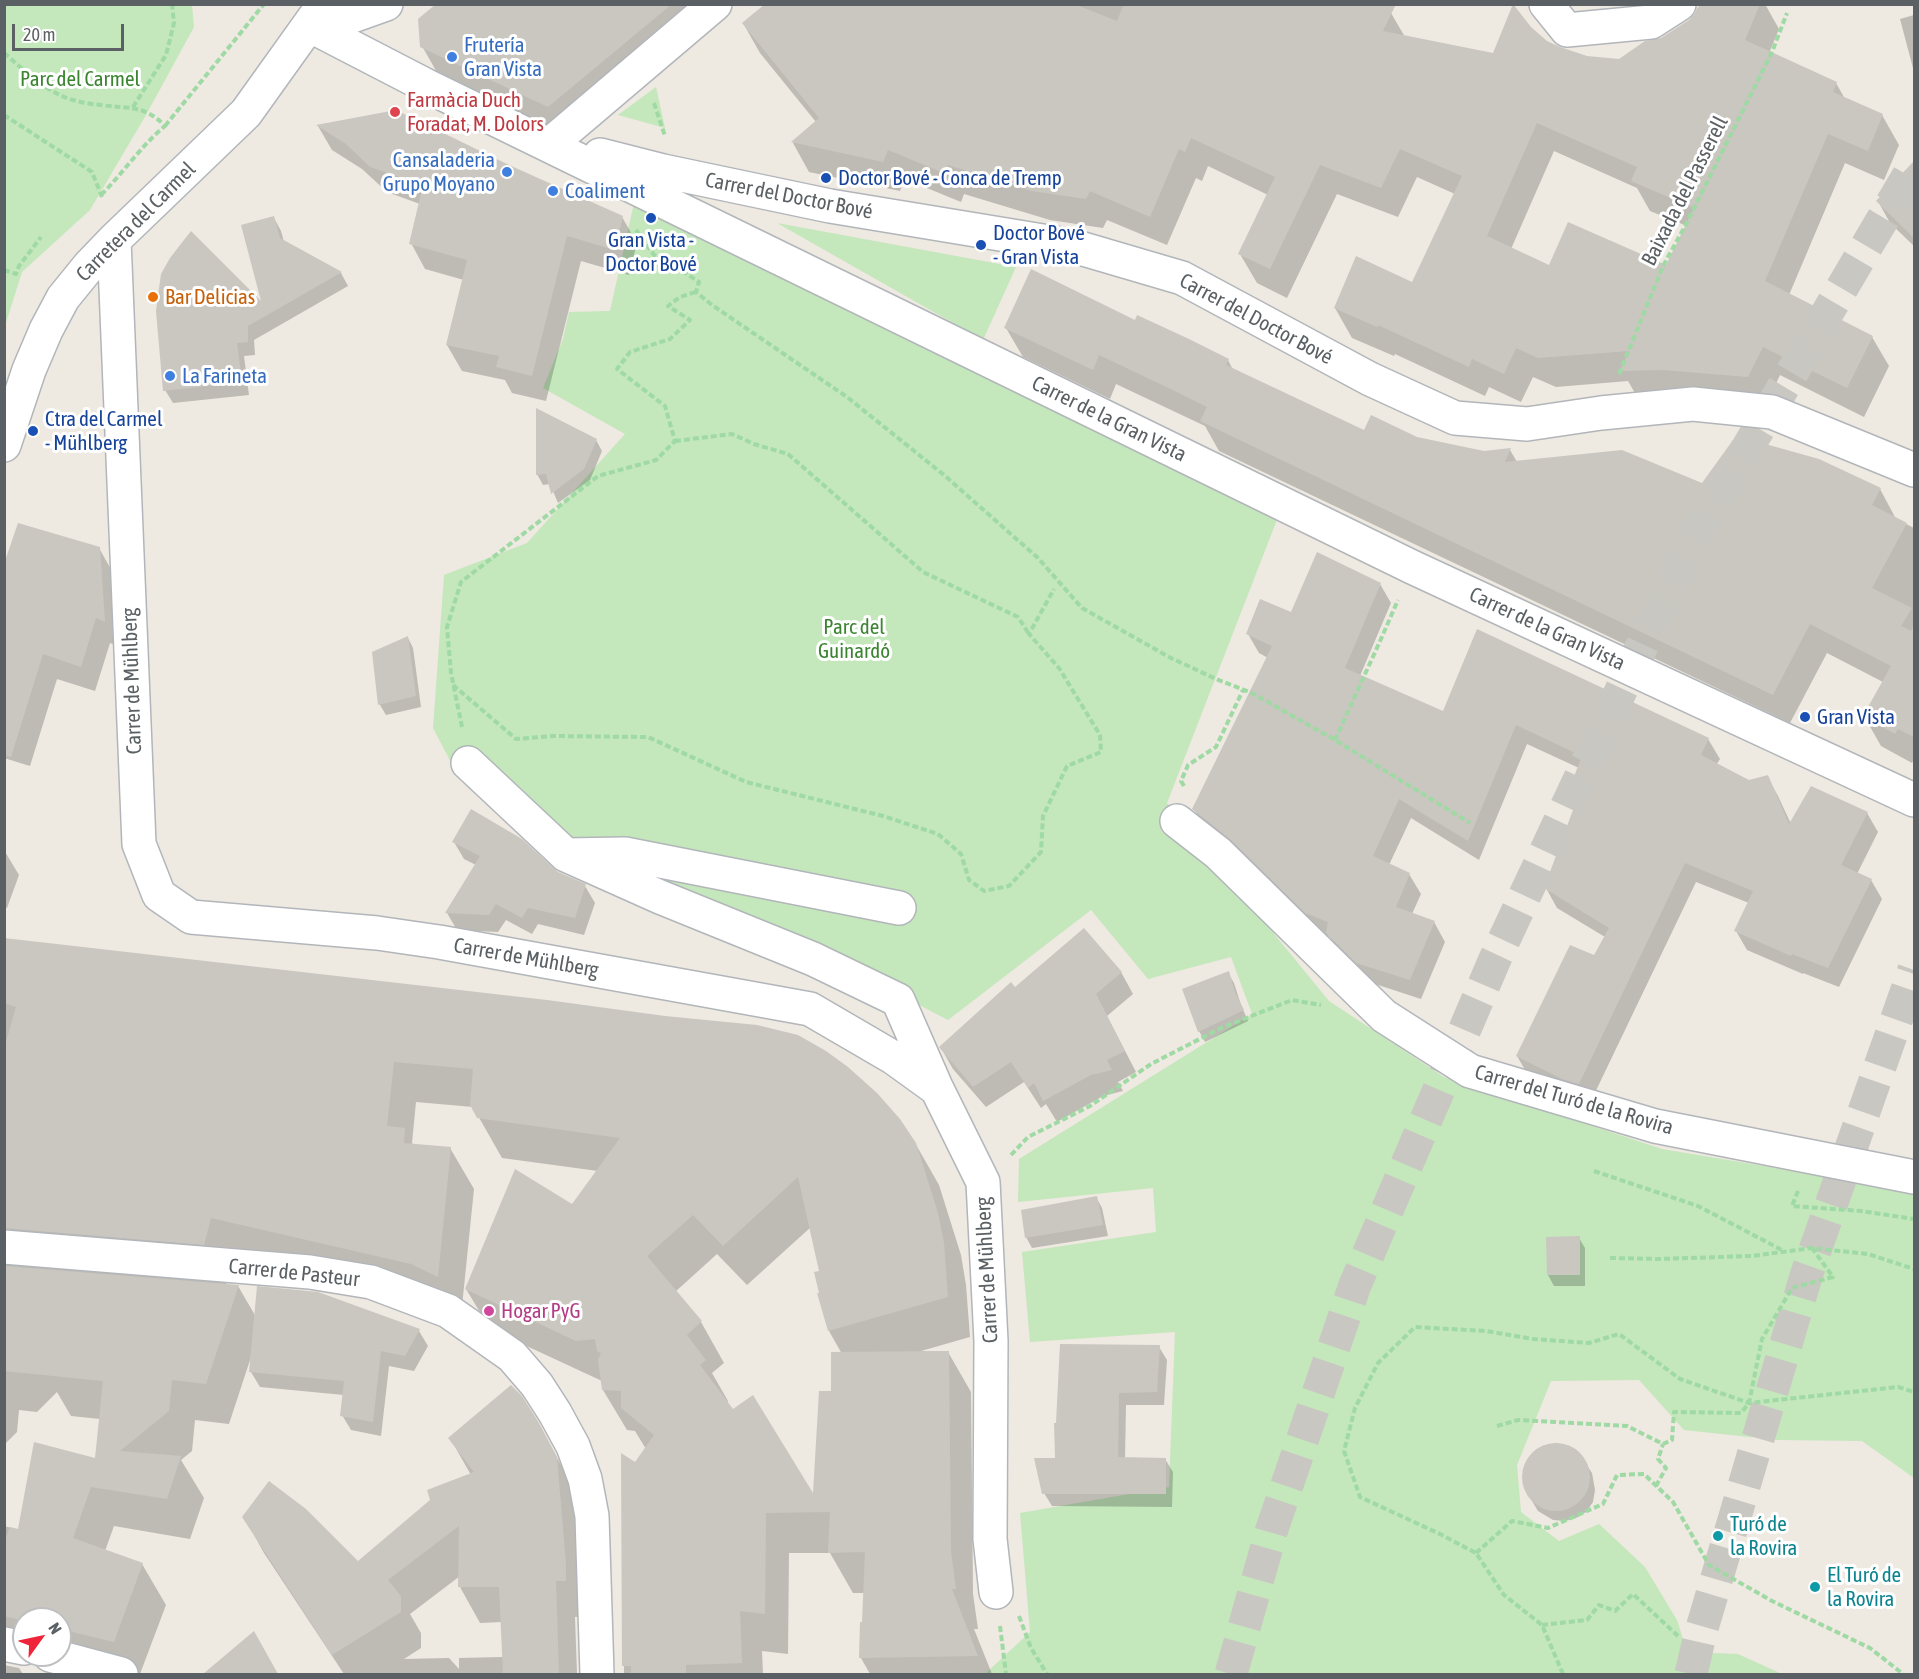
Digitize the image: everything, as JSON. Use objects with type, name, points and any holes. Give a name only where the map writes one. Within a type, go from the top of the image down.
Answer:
[{"type":"street","points":[[316,14],[344,19],[386,4]]},
{"type":"street","points":[[549,145],[716,4]]},
{"type":"street","points":[[1546,4],[1567,30],[1651,22],[1679,4]]},
{"type":"street","name":"Carrer de la Gran Vista","points":[[316,14],[425,85],[1412,567],[1914,800]]},
{"type":"street","name":"Carretera del Carmel","points":[[4,446],[29,369],[63,298],[114,240],[246,112],[316,14]]},
{"type":"street","name":"Carrer del Doctor Bové","points":[[549,145],[830,206],[1074,246],[1182,278],[1370,379],[1455,418],[1527,424],[1601,413],[1694,404],[1772,412],[1914,470]]},
{"type":"street","name":"Carrer de Mühlberg","points":[[114,240],[139,844],[159,895],[191,917],[377,933],[439,942],[810,1009],[894,1058],[937,1089],[983,1182],[991,1341],[990,1539],[996,1592]]},
{"type":"street","points":[[468,763],[566,855],[660,897],[813,959],[898,1000],[937,1089]]},
{"type":"street","name":"Carrer del Turó de la Rovira","points":[[1177,821],[1218,853],[1384,1016],[1470,1071],[1655,1126],[1914,1177]]},
{"type":"street","points":[[566,855],[625,854],[899,908]]},
{"type":"street","name":"Carrer de Pasteur","points":[[4,1247],[310,1272],[371,1282],[448,1311],[512,1356],[537,1385],[555,1413],[573,1446],[585,1479],[592,1516],[597,1674]]},
{"type":"street","points":[[72,1661],[121,1674]]},
{"type":"path","points":[[133,106],[166,55],[174,23],[172,4]]},
{"type":"path","points":[[101,195],[120,177],[154,135],[165,126],[264,4]]},
{"type":"path","name":"Baixada del Passerell","points":[[1617,378],[1663,266],[1772,52],[1787,13]]},
{"type":"path","points":[[4,53],[27,73],[59,95],[100,105],[133,106],[157,117],[165,126]]},
{"type":"path","points":[[652,95],[665,134]]},
{"type":"path","points":[[4,115],[92,172],[105,205]]},
{"type":"path","points":[[4,270],[16,274],[41,237]]},
{"type":"path","points":[[645,240],[654,255],[699,282],[696,292]]},
{"type":"path","points":[[675,441],[665,406],[617,369],[630,352],[670,339],[690,320],[668,306],[680,297],[696,292]]},
{"type":"path","points":[[696,292],[847,398],[944,475],[1038,558],[1082,608],[1171,658],[1252,693],[1335,740],[1470,823]]},
{"type":"path","points":[[453,685],[516,739],[554,736],[648,737],[747,782],[883,816],[938,834],[961,854],[969,880],[984,891],[1009,886],[1041,852],[1044,816],[1066,766],[1101,752],[1100,735],[1059,668],[1029,634],[1018,617],[923,572],[788,454],[754,444],[732,434],[675,441],[656,460],[598,476],[461,582],[447,627],[450,673],[468,763]]},
{"type":"path","points":[[1029,634],[1054,589]]},
{"type":"path","points":[[1335,740],[1395,605]]},
{"type":"path","points":[[1185,790],[1181,781],[1188,765],[1216,747],[1243,690]]},
{"type":"path","points":[[983,1182],[1028,1137],[1090,1106],[1151,1064],[1221,1028],[1292,1000],[1326,1006]]},
{"type":"path","points":[[1594,1172],[1698,1206],[1784,1252]]},
{"type":"path","points":[[1792,1206],[1860,1211],[1914,1219]]},
{"type":"path","points":[[1656,1486],[1666,1468],[1658,1459],[1663,1444],[1672,1440],[1674,1412],[1741,1413],[1749,1403],[1762,1339],[1792,1288],[1833,1277],[1812,1248]]},
{"type":"path","points":[[1610,1258],[1741,1257],[1812,1248],[1868,1254],[1914,1269]]},
{"type":"path","points":[[1563,1674],[1542,1625],[1504,1595],[1476,1553],[1360,1497],[1344,1451],[1355,1408],[1378,1363],[1415,1327],[1486,1331],[1533,1339],[1589,1343],[1619,1334],[1680,1379],[1749,1403],[1898,1387],[1914,1392]]},
{"type":"path","points":[[1497,1426],[1518,1420],[1627,1426],[1663,1444]]},
{"type":"path","points":[[1476,1553],[1512,1521],[1548,1528],[1603,1504],[1617,1474],[1644,1474],[1673,1502],[1709,1565],[1772,1601],[1870,1648],[1903,1674]]},
{"type":"path","points":[[996,1592],[1005,1674]]},
{"type":"path","points":[[996,1592],[1018,1614],[1031,1648],[1047,1674]]},
{"type":"path","points":[[1542,1625],[1587,1620],[1599,1605],[1615,1611],[1633,1594],[1678,1636]]},
{"type":"green space","name":"Parc del Carmel","points":[[5,4],[192,5],[194,27],[90,210],[22,272],[5,326]]},
{"type":"green space","points":[[656,87],[665,128],[618,115]]},
{"type":"green space","name":"Parc del Guinardó","points":[[634,203],[1280,512],[1167,803],[1329,1001],[1444,1077],[1662,1149],[1914,1191],[1914,1478],[1862,1441],[1778,1440],[1684,1430],[1639,1380],[1551,1381],[1517,1465],[1521,1512],[1559,1541],[1599,1524],[1645,1567],[1677,1620],[1687,1652],[1738,1654],[1782,1674],[985,1674],[1030,1632],[1020,1513],[1169,1487],[1175,1332],[1030,1342],[1022,1252],[1156,1232],[1153,1188],[1018,1202],[1019,1159],[1252,1014],[1231,957],[1148,979],[1091,910],[948,1020],[810,948],[469,789],[456,772],[433,728],[444,575],[527,543],[625,434],[543,388],[563,339],[569,312],[610,311]]},
{"type":"green space","points":[[777,223],[1016,267],[983,340]]},
{"type":"building","points":[[436,4],[672,4],[548,107],[420,47],[418,19]]},
{"type":"building","points":[[765,4],[1074,4],[1117,21],[1124,4],[1396,4],[1383,31],[1493,53],[1513,4],[1531,27],[1547,41],[1587,56],[1619,59],[1645,41],[1661,38],[1689,20],[1702,4],[1760,4],[1745,40],[1837,82],[1833,92],[1883,114],[1868,151],[1828,134],[1765,281],[1873,336],[1847,388],[1763,347],[1748,377],[1663,370],[1620,371],[1629,351],[1538,358],[1516,348],[1504,374],[1472,359],[1469,367],[1378,325],[1377,327],[1334,308],[1356,256],[1412,282],[1462,176],[1400,149],[1381,188],[1320,165],[1270,269],[1238,254],[1275,177],[1191,138],[1185,152],[1179,149],[1150,217],[1090,191],[1086,199],[1032,191],[948,165],[944,173],[888,150],[883,162],[791,142],[819,118],[742,23]],"holes":[[[1537,123],[1637,167],[1631,181],[1694,208],[1666,265],[1568,222],[1549,265],[1487,236]]]},
{"type":"building","points":[[396,110],[509,165],[623,216],[615,250],[567,236],[532,376],[496,367],[499,356],[446,345],[467,260],[409,244],[423,185],[370,167],[346,144],[316,125]]},
{"type":"building","points":[[1914,161],[1914,238],[1876,201]]},
{"type":"building","points":[[274,216],[280,238],[342,272],[248,326],[248,342],[237,343],[242,382],[163,391],[156,311],[161,274],[170,258],[191,231],[261,301],[241,225]]},
{"type":"building","points":[[1031,269],[1135,320],[1137,315],[1189,339],[1229,359],[1226,365],[1364,430],[1371,415],[1417,437],[1484,451],[1511,448],[1505,462],[1622,450],[1702,483],[1733,440],[1769,445],[1819,459],[1881,488],[1872,505],[1907,523],[1872,588],[1912,608],[1901,626],[1911,631],[1914,624],[1914,737],[1898,729],[1895,734],[1863,716],[1891,666],[1810,624],[1773,695],[1200,421],[1207,407],[1177,392],[1099,355],[1093,370],[1004,328]]},
{"type":"building","points":[[536,408],[597,439],[584,469],[551,494],[546,474],[536,475]]},
{"type":"building","points":[[18,523],[100,547],[105,622],[96,618],[81,667],[43,654],[11,757],[4,755],[4,564]]},
{"type":"building","points":[[1317,552],[1381,583],[1345,668],[1443,711],[1477,629],[1709,738],[1701,755],[1749,780],[1768,775],[1789,824],[1811,786],[1868,812],[1841,865],[1872,879],[1828,968],[1792,954],[1791,956],[1734,931],[1753,891],[1685,863],[1579,1084],[1562,1079],[1516,1056],[1570,945],[1594,955],[1609,928],[1544,888],[1583,783],[1573,779],[1582,756],[1516,725],[1468,841],[1399,799],[1373,856],[1410,873],[1396,907],[1435,921],[1410,980],[1356,963],[1326,933],[1328,922],[1305,913],[1231,840],[1192,809],[1272,646],[1246,634],[1260,599],[1291,612]]},
{"type":"building","points":[[408,636],[416,696],[378,705],[372,652]]},
{"type":"building","points":[[471,809],[522,839],[558,872],[586,884],[575,918],[528,908],[522,918],[496,904],[489,915],[445,913],[480,856],[452,842]]},
{"type":"building","points":[[1084,928],[1122,972],[1096,994],[1125,1051],[1107,1060],[1112,1070],[1091,1075],[1043,1101],[1034,1083],[1028,1088],[1011,1062],[973,1087],[939,1047],[1011,982],[1015,987]]},
{"type":"building","points":[[4,938],[757,1025],[798,1035],[848,1067],[877,1093],[900,1119],[916,1143],[938,1213],[944,1243],[948,1297],[828,1331],[817,1293],[819,1293],[814,1272],[819,1271],[798,1177],[723,1246],[693,1215],[647,1256],[702,1321],[687,1335],[706,1360],[700,1365],[733,1409],[753,1395],[813,1493],[819,1391],[831,1391],[831,1352],[949,1351],[951,1552],[956,1589],[952,1589],[978,1656],[859,1658],[865,1552],[828,1553],[830,1512],[766,1513],[765,1614],[740,1611],[742,1663],[686,1665],[686,1674],[631,1674],[631,1666],[622,1666],[621,1453],[635,1462],[654,1435],[621,1408],[621,1391],[602,1390],[598,1360],[601,1353],[597,1351],[595,1339],[576,1341],[465,1289],[515,1169],[572,1204],[620,1138],[477,1118],[470,1105],[473,1069],[394,1062],[387,1126],[405,1128],[404,1143],[451,1147],[438,1277],[411,1264],[211,1218],[204,1245],[4,1228],[4,1049],[16,1007],[4,1003]]},
{"type":"building","points":[[1229,971],[1235,992],[1244,1010],[1198,1032],[1182,989]]},
{"type":"building","points":[[1097,1196],[1103,1225],[1025,1238],[1021,1210]]},
{"type":"building","points":[[1580,1236],[1580,1275],[1547,1275],[1546,1237]]},
{"type":"building","points":[[4,1266],[239,1285],[206,1384],[172,1380],[169,1411],[120,1451],[181,1456],[167,1499],[91,1487],[73,1538],[143,1563],[114,1642],[72,1632],[72,1607],[12,1607],[12,1618],[4,1616],[4,1543],[10,1527],[18,1529],[34,1442],[95,1458],[103,1381],[4,1371]]},
{"type":"building","points":[[257,1286],[318,1292],[420,1329],[405,1356],[381,1351],[373,1422],[340,1416],[344,1381],[249,1372]]},
{"type":"building","points":[[1060,1344],[1160,1345],[1157,1392],[1119,1393],[1118,1457],[1166,1458],[1166,1494],[1042,1494],[1034,1458],[1055,1458],[1054,1423],[1056,1423]]},
{"type":"building","points":[[511,1385],[522,1396],[557,1457],[566,1565],[566,1581],[556,1581],[559,1674],[503,1674],[499,1587],[458,1587],[459,1526],[388,1580],[401,1596],[401,1612],[332,1655],[242,1517],[269,1481],[306,1509],[358,1561],[430,1500],[427,1490],[474,1472],[448,1438]]},
{"type":"building","points":[[1549,1443],[1563,1443],[1575,1448],[1585,1458],[1590,1477],[1585,1496],[1575,1506],[1563,1511],[1549,1511],[1537,1506],[1527,1496],[1522,1484],[1522,1470],[1527,1458],[1537,1448]]},
{"type":"building","points":[[254,1631],[278,1674],[203,1674]]},
{"type":"tunnel","points":[[1231,1674],[1271,1532],[1355,1285],[1495,959],[1686,552],[1914,166]]},
{"type":"tunnel","points":[[1691,1674],[1700,1635],[1807,1273],[1914,970]]},
{"type":"place","name":"Frutería Gran Vista","points":[[452,57]]},
{"type":"place","name":"Farmàcia Duch Foradat, M. Dolors","points":[[395,112]]},
{"type":"place","name":"Cansaladeria Grupo Moyano","points":[[507,172]]},
{"type":"place","name":"Doctor Bové - Conca de Tremp","points":[[826,178]]},
{"type":"place","name":"Coaliment","points":[[553,191]]},
{"type":"place","name":"Gran Vista - Doctor Bové","points":[[651,218]]},
{"type":"place","name":"Doctor Bové - Gran Vista","points":[[981,245]]},
{"type":"place","name":"Bar Delicias","points":[[153,297]]},
{"type":"place","name":"La Farineta","points":[[170,376]]},
{"type":"place","name":"Ctra del Carmel - Mühlberg","points":[[33,431]]},
{"type":"place","name":"Gran Vista","points":[[1805,717]]},
{"type":"place","name":"Hogar PyG","points":[[489,1311]]},
{"type":"place","name":"Turó de la Rovira","points":[[1718,1536]]},
{"type":"place","name":"El Turó de la Rovira","points":[[1815,1587]]}]
